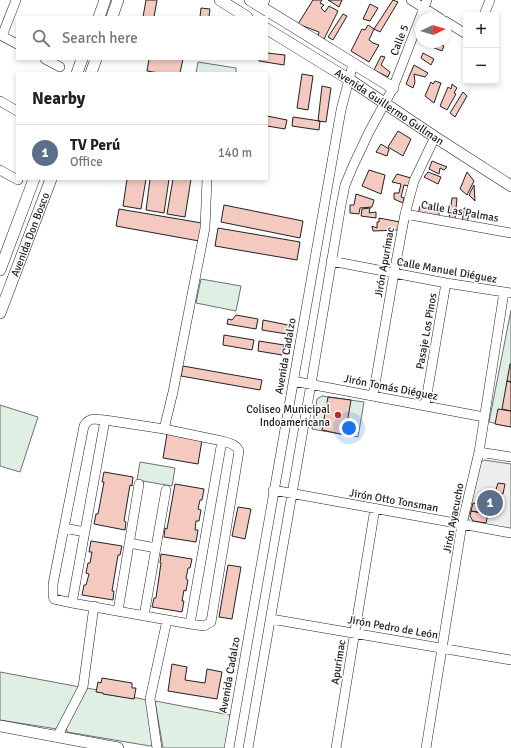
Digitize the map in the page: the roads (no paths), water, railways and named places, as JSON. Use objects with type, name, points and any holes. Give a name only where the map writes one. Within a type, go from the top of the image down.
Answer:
[{"type":"main road","points":[[98,16],[105,0]]},
{"type":"main road","points":[[112,16],[118,0]]},
{"type":"main road","points":[[220,0],[245,16]]},
{"type":"main road","name":"Avenida Guillermo Gullman","points":[[250,0],[263,4],[310,37],[394,88]]},
{"type":"main road","name":"Avenida Guillermo Gullman","points":[[268,30],[350,80],[384,104],[511,185]]},
{"type":"main road","points":[[302,50],[310,37]]},
{"type":"main road","points":[[77,72],[82,60]]},
{"type":"main road","points":[[91,72],[96,60]]},
{"type":"main road","name":"Avenida Don Bosco","points":[[0,270],[34,180]]},
{"type":"main road","name":"Avenida Don Bosco","points":[[0,313],[51,180]]},
{"type":"main road","points":[[0,726],[102,747],[117,748]]},
{"type":"street","points":[[16,0],[1,35],[16,43]]},
{"type":"street","points":[[411,0],[426,4],[434,12]]},
{"type":"street","points":[[485,12],[490,0]]},
{"type":"street","name":"Calle 5","points":[[394,88],[426,4]]},
{"type":"street","points":[[451,25],[463,32]]},
{"type":"street","points":[[47,60],[60,67]]},
{"type":"street","name":"Avenida Cadalzo","points":[[229,748],[341,110],[353,64]]},
{"type":"street","points":[[248,748],[341,205],[346,185],[368,132],[394,88]]},
{"type":"street","points":[[0,101],[16,110]]},
{"type":"street","name":"Jirón Apurímac","points":[[373,396],[405,214],[414,181],[435,137]]},
{"type":"street","points":[[0,170],[16,179]]},
{"type":"street","points":[[164,429],[173,392],[206,228],[207,180]]},
{"type":"street","name":"Calle Las Palmas","points":[[405,214],[511,233]]},
{"type":"street","name":"Calle Manuel Diéguez","points":[[331,261],[508,293]]},
{"type":"street","name":"Pasaje Los Pinos","points":[[425,406],[446,283]]},
{"type":"street","name":"Jirón Ayacucho","points":[[426,748],[462,524],[479,452],[484,417],[508,293]]},
{"type":"street","name":"Jirón Tomás Diéguez","points":[[293,381],[484,417]]},
{"type":"street","points":[[95,419],[164,429],[222,441],[236,446],[239,451],[211,622],[204,626],[190,624],[94,606],[58,601],[54,599],[53,584],[84,426],[89,420],[95,419]]},
{"type":"street","points":[[72,603],[105,420]]},
{"type":"street","points":[[190,624],[222,441]]},
{"type":"street","points":[[479,452],[511,457]]},
{"type":"street","points":[[118,611],[139,484]]},
{"type":"street","points":[[144,616],[166,490]]},
{"type":"street","name":"Jirón Otto Tonsman","points":[[274,490],[511,533]]},
{"type":"street","name":"Apurímac","points":[[336,748],[375,508]]},
{"type":"street","points":[[64,528],[85,532]]},
{"type":"street","points":[[129,543],[156,548]]},
{"type":"street","points":[[57,737],[83,687],[94,606]]},
{"type":"street","name":"Jirón Pedro de León","points":[[271,618],[511,660]]},
{"type":"street","points":[[157,748],[150,698],[166,620]]},
{"type":"place","name":"Coliseo Municipal Indoamericana","points":[[338,415]]},
{"type":"place","name":"TV Perú","points":[[490,503]]}]
